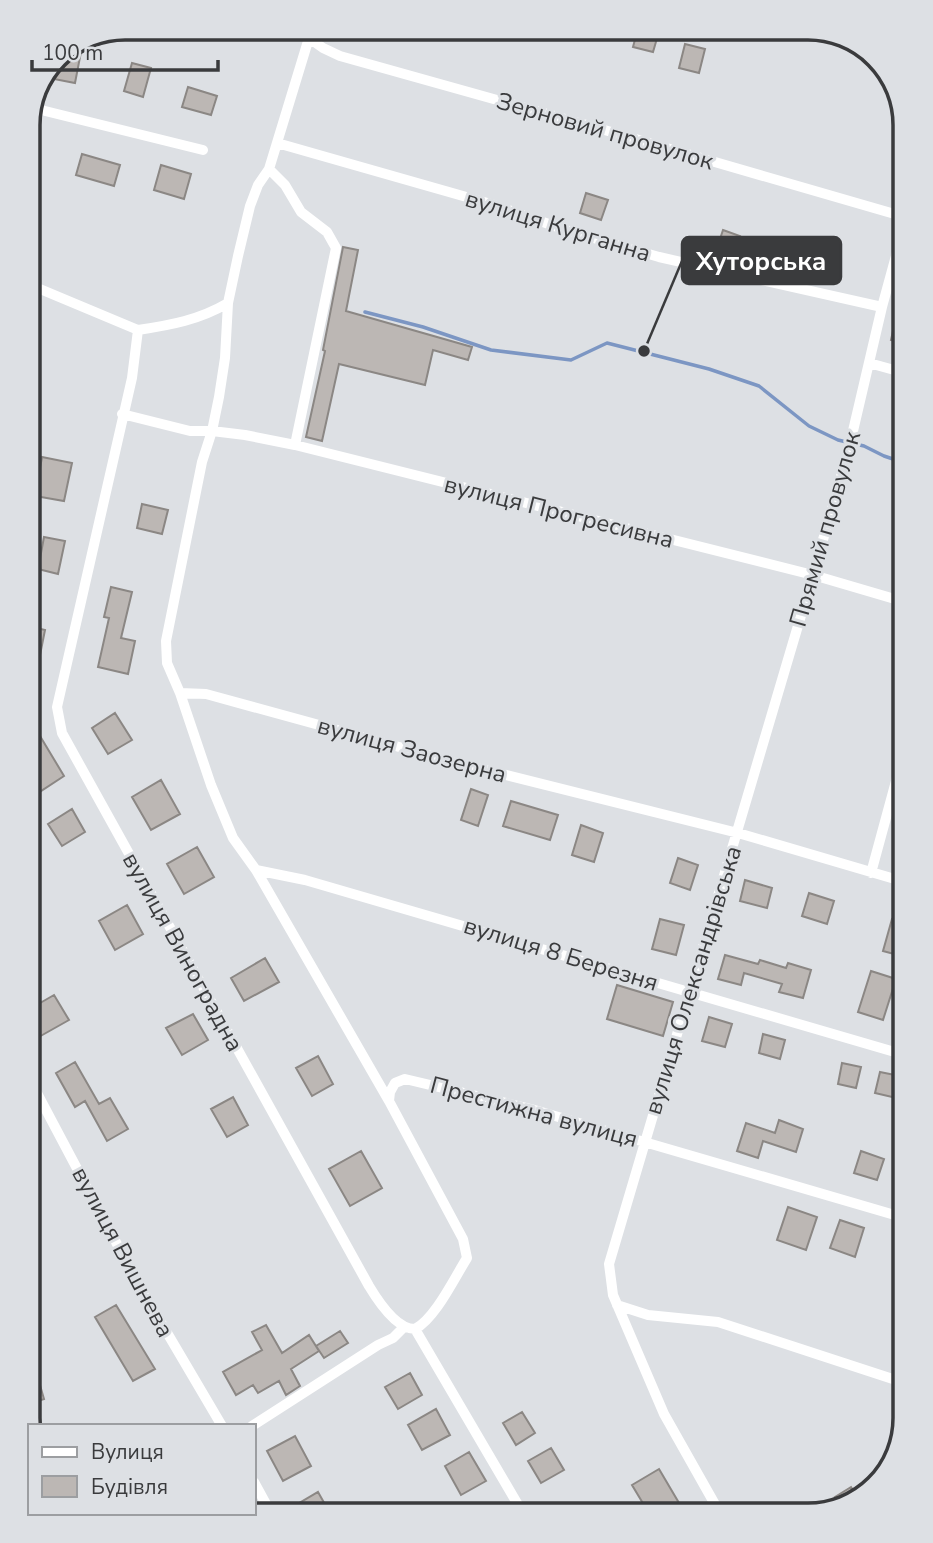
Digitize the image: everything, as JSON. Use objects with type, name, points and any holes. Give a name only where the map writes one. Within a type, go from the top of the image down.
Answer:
[{"type":"street","points":[[309,40],[269,169],[258,185],[250,206],[228,303],[225,358],[212,431],[202,461],[169,620],[167,663],[233,838],[256,870],[389,1101]]},
{"type":"street","name":"Зерновий провулок","points":[[317,40],[323,48],[340,56],[893,213]]},
{"type":"street","points":[[42,110],[202,150]]},
{"type":"street","name":"вулиця Курганна","points":[[277,143],[491,204],[566,230],[659,257],[882,307]]},
{"type":"street","points":[[269,169],[285,186],[301,212],[327,232],[336,248],[295,445]]},
{"type":"street","name":"Прямий провулок","points":[[738,833],[850,442],[893,267]]},
{"type":"street","points":[[40,289],[138,330],[180,324],[206,316],[228,303]]},
{"type":"street","name":"вулиця Виноградна","points":[[138,330],[132,379],[57,706],[60,727],[376,1299],[410,1328],[517,1503]]},
{"type":"street","points":[[869,363],[893,370]]},
{"type":"street","name":"вулиця Прогресивна","points":[[122,414],[190,431],[212,431],[295,445],[813,575],[893,598]]},
{"type":"street","name":"вулиця Заозерна","points":[[180,693],[206,694],[453,762],[738,833],[893,879]]},
{"type":"street","points":[[872,873],[893,793]]},
{"type":"street","name":"вулиця Олександрівська","points":[[714,1503],[664,1414],[617,1305],[610,1280],[610,1264],[738,833]]},
{"type":"street","name":"вулиця 8 Березня","points":[[256,870],[305,880],[893,1052]]},
{"type":"street","name":"Престижна вулиця","points":[[410,1328],[424,1323],[467,1258],[463,1239],[389,1101],[395,1083],[405,1079],[645,1141],[893,1213]]},
{"type":"street","name":"вулиця Вишнева","points":[[40,1099],[136,1280],[221,1424]]},
{"type":"street","points":[[617,1305],[648,1315],[718,1322],[893,1379]]},
{"type":"street","points":[[255,1424],[378,1345],[410,1328]]},
{"type":"street","points":[[256,1486],[265,1503]]},
{"type":"building","points":[[635,40],[656,40],[653,52],[633,47]]},
{"type":"building","points":[[685,44],[705,49],[699,73],[679,68]]},
{"type":"building","points":[[81,54],[75,83],[55,79],[69,61]]},
{"type":"building","points":[[132,63],[151,68],[143,97],[124,91]]},
{"type":"building","points":[[188,87],[217,96],[211,115],[182,107]]},
{"type":"building","points":[[82,154],[120,165],[114,186],[76,175]]},
{"type":"building","points":[[161,165],[191,174],[184,199],[154,190]]},
{"type":"building","points":[[586,193],[608,200],[601,220],[580,213]]},
{"type":"building","points":[[723,230],[740,236],[733,256],[716,251]]},
{"type":"building","points":[[343,247],[358,250],[346,311],[472,347],[468,360],[433,350],[425,385],[339,364],[322,441],[306,437],[325,351],[323,350]]},
{"type":"building","points":[[42,457],[72,463],[64,501],[40,497]]},
{"type":"building","points":[[142,504],[168,510],[162,534],[137,528]]},
{"type":"building","points":[[44,537],[65,541],[58,574],[40,570]]},
{"type":"building","points":[[111,587],[132,592],[121,638],[135,641],[128,674],[98,667],[109,618],[104,617]]},
{"type":"building","points":[[40,629],[45,630],[40,655]]},
{"type":"building","points":[[115,713],[132,740],[108,754],[92,728]]},
{"type":"building","points":[[40,736],[64,776],[40,789]]},
{"type":"building","points":[[161,780],[180,814],[151,830],[132,797]]},
{"type":"building","points":[[471,789],[488,795],[478,826],[461,820]]},
{"type":"building","points":[[511,801],[558,815],[550,840],[503,826]]},
{"type":"building","points":[[72,809],[85,832],[62,846],[48,824]]},
{"type":"building","points":[[581,825],[603,833],[594,862],[572,855]]},
{"type":"building","points":[[197,847],[214,877],[184,894],[167,864]]},
{"type":"building","points":[[678,858],[698,865],[690,890],[670,883]]},
{"type":"building","points":[[745,880],[772,888],[767,908],[740,901]]},
{"type":"building","points":[[809,893],[834,901],[827,924],[802,916]]},
{"type":"building","points":[[127,905],[143,934],[115,950],[99,921]]},
{"type":"building","points":[[660,919],[684,925],[676,955],[652,949]]},
{"type":"building","points":[[892,919],[893,954],[883,951]]},
{"type":"building","points":[[725,955],[758,964],[760,960],[786,968],[788,963],[811,970],[803,998],[779,992],[782,984],[744,973],[741,985],[718,979]]},
{"type":"building","points":[[265,958],[279,982],[244,1001],[231,978]]},
{"type":"building","points":[[871,971],[893,978],[893,988],[883,1020],[858,1012]]},
{"type":"building","points":[[617,985],[673,1002],[663,1036],[607,1019]]},
{"type":"building","points":[[54,995],[69,1020],[40,1036],[40,1003]]},
{"type":"building","points":[[193,1014],[208,1040],[182,1055],[166,1028]]},
{"type":"building","points":[[709,1017],[732,1024],[725,1047],[702,1041]]},
{"type":"building","points":[[763,1034],[785,1040],[780,1059],[759,1053]]},
{"type":"building","points":[[318,1056],[333,1084],[312,1096],[296,1068]]},
{"type":"building","points":[[75,1062],[99,1104],[110,1098],[128,1129],[107,1141],[85,1101],[75,1107],[56,1073]]},
{"type":"building","points":[[842,1063],[861,1067],[856,1088],[838,1084]]},
{"type":"building","points":[[880,1072],[893,1075],[893,1097],[875,1093]]},
{"type":"building","points":[[233,1097],[248,1125],[227,1137],[211,1109]]},
{"type":"building","points":[[779,1120],[803,1129],[796,1152],[763,1141],[758,1158],[737,1151],[746,1123],[775,1133]]},
{"type":"building","points":[[361,1151],[382,1188],[350,1206],[329,1169]]},
{"type":"building","points":[[861,1151],[884,1159],[877,1180],[854,1173]]},
{"type":"building","points":[[788,1207],[817,1217],[806,1250],[777,1240]]},
{"type":"building","points":[[840,1220],[864,1228],[855,1257],[830,1248]]},
{"type":"building","points":[[116,1305],[155,1369],[133,1381],[95,1317]]},
{"type":"building","points":[[266,1325],[282,1353],[309,1335],[319,1351],[291,1369],[300,1386],[286,1395],[279,1381],[258,1393],[253,1385],[236,1395],[223,1372],[262,1350],[252,1332]]},
{"type":"building","points":[[340,1331],[348,1343],[324,1358],[316,1346]]},
{"type":"building","points":[[410,1373],[422,1395],[398,1409],[385,1387]]},
{"type":"building","points":[[436,1409],[450,1435],[422,1450],[408,1425]]},
{"type":"building","points":[[522,1412],[535,1433],[516,1445],[503,1423]]},
{"type":"building","points":[[295,1436],[311,1466],[283,1481],[267,1451]]},
{"type":"building","points":[[551,1448],[564,1470],[541,1483],[528,1461]]},
{"type":"building","points":[[469,1452],[486,1481],[461,1495],[445,1466]]},
{"type":"building","points":[[659,1469],[679,1503],[643,1503],[632,1485]]},
{"type":"building","points":[[851,1487],[852,1489],[845,1494],[835,1497]]},
{"type":"building","points":[[318,1492],[324,1503],[299,1503]]},
{"type":"waterway","points":[[365,312],[423,327],[491,350],[571,360],[607,343],[709,369],[759,386],[809,426],[838,440],[864,446],[893,459]]},
{"type":"place","name":"Хуторська","points":[[644,351]]}]
